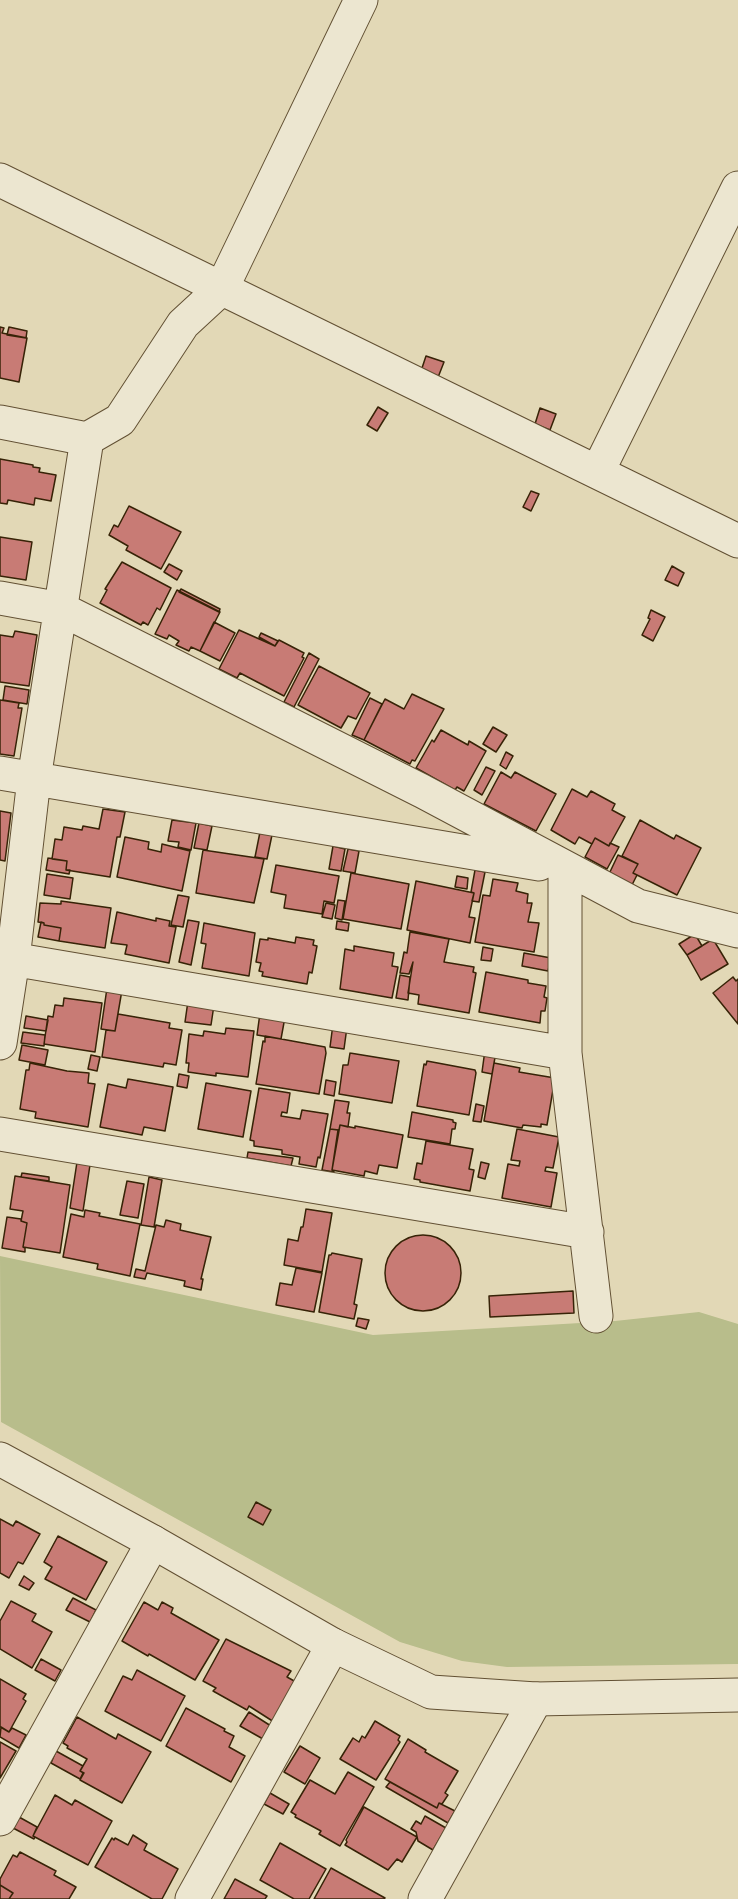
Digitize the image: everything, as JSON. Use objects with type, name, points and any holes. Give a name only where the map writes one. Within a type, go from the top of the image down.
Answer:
[{"type":"street","points":[[0,423],[87,439],[120,420],[183,324],[222,288],[361,0]]},
{"type":"street","points":[[0,180],[738,541]]},
{"type":"street","points":[[597,471],[738,188]]},
{"type":"street","points":[[0,1043],[6,958],[87,439]]},
{"type":"street","points":[[0,598],[61,609],[422,791],[638,906],[738,930]]},
{"type":"street","points":[[0,773],[565,868]]},
{"type":"street","points":[[565,868],[565,1053],[596,1316]]},
{"type":"street","points":[[6,958],[565,1053]]},
{"type":"street","points":[[0,1134],[587,1232]]},
{"type":"street","points":[[0,1459],[153,1542],[333,1645],[431,1692],[536,1699],[738,1695]]},
{"type":"street","points":[[0,1819],[153,1542]]},
{"type":"street","points":[[192,1899],[333,1645]]},
{"type":"street","points":[[425,1899],[536,1699]]},
{"type":"green space","points":[[0,1256],[373,1335],[615,1321],[699,1312],[738,1324],[738,1664],[507,1667],[462,1661],[400,1642],[1,1422]]},
{"type":"building","points":[[0,327],[4,328],[2,333],[27,338],[19,382],[0,378]]},
{"type":"building","points":[[9,327],[27,331],[26,338],[7,335]]},
{"type":"building","points":[[426,356],[444,362],[437,380],[420,374]]},
{"type":"building","points":[[378,407],[388,413],[377,431],[367,425]]},
{"type":"building","points":[[540,408],[556,414],[550,430],[535,424]]},
{"type":"building","points":[[0,459],[33,465],[33,467],[40,468],[39,472],[56,475],[51,501],[35,498],[34,505],[8,500],[7,504],[0,503]]},
{"type":"building","points":[[531,491],[539,494],[531,511],[523,507]]},
{"type":"building","points":[[129,506],[181,532],[161,569],[126,550],[128,546],[109,535],[114,525],[118,527]]},
{"type":"building","points":[[0,537],[32,542],[26,580],[0,576]]},
{"type":"building","points":[[122,562],[171,588],[160,610],[157,608],[148,625],[143,622],[141,625],[100,603],[107,590],[105,589]]},
{"type":"building","points":[[169,564],[182,571],[177,580],[164,572]]},
{"type":"building","points":[[672,566],[684,573],[678,586],[665,580]]},
{"type":"building","points":[[181,589],[220,609],[219,612],[179,592]]},
{"type":"building","points":[[177,590],[220,612],[200,651],[191,647],[189,651],[176,645],[179,641],[169,635],[167,639],[155,634]]},
{"type":"building","points":[[651,610],[665,617],[653,641],[642,635],[650,619],[648,618]]},
{"type":"building","points":[[214,622],[235,633],[220,661],[200,651]]},
{"type":"building","points":[[239,630],[275,646],[279,640],[304,653],[302,657],[304,658],[284,696],[240,673],[237,678],[219,669]]},
{"type":"building","points":[[15,631],[37,635],[29,686],[0,682],[0,635],[13,637]]},
{"type":"building","points":[[261,633],[278,641],[275,646],[259,637]]},
{"type":"building","points":[[309,653],[319,659],[294,707],[284,702]]},
{"type":"building","points":[[319,666],[370,693],[356,719],[348,716],[341,728],[298,705]]},
{"type":"building","points":[[5,686],[29,690],[27,704],[3,700]]},
{"type":"building","points":[[412,694],[444,709],[415,761],[412,760],[410,764],[364,740],[385,699],[404,709]]},
{"type":"building","points":[[370,698],[382,704],[364,740],[352,735]]},
{"type":"building","points":[[0,700],[19,703],[18,708],[22,708],[14,756],[0,754]]},
{"type":"building","points":[[493,727],[507,735],[496,752],[483,744]]},
{"type":"building","points":[[441,730],[468,745],[469,741],[486,751],[464,791],[457,787],[455,790],[416,768],[432,740],[434,742]]},
{"type":"building","points":[[506,752],[513,756],[506,769],[500,765]]},
{"type":"building","points":[[486,767],[495,771],[482,795],[474,790]]},
{"type":"building","points":[[501,772],[511,778],[515,772],[556,794],[536,831],[484,804]]},
{"type":"building","points":[[572,789],[587,797],[591,791],[615,804],[612,810],[625,817],[609,846],[595,838],[592,844],[579,837],[575,844],[551,830]]},
{"type":"building","points":[[103,809],[125,812],[120,837],[117,837],[110,877],[66,870],[67,861],[52,859],[55,839],[62,840],[64,827],[82,830],[83,826],[99,829]]},
{"type":"building","points":[[0,811],[11,813],[5,861],[0,860]]},
{"type":"building","points":[[172,820],[196,823],[191,850],[178,847],[179,842],[168,841]]},
{"type":"building","points":[[640,820],[674,839],[676,835],[701,848],[677,895],[633,873],[638,864],[622,856]]},
{"type":"building","points":[[199,823],[212,826],[207,850],[194,848]]},
{"type":"building","points":[[260,832],[272,835],[267,859],[255,857]]},
{"type":"building","points":[[125,837],[149,842],[148,849],[161,852],[162,844],[190,851],[182,891],[117,877]]},
{"type":"building","points":[[595,838],[609,846],[610,843],[619,847],[607,869],[585,857]]},
{"type":"building","points":[[333,846],[345,849],[341,871],[329,869]]},
{"type":"building","points":[[348,849],[359,851],[355,873],[343,871]]},
{"type":"building","points":[[203,850],[264,859],[254,903],[196,893]]},
{"type":"building","points":[[618,855],[638,864],[633,873],[637,875],[632,885],[609,874]]},
{"type":"building","points":[[48,858],[67,861],[66,870],[70,870],[69,874],[46,870]]},
{"type":"building","points":[[276,865],[339,876],[334,903],[324,901],[322,914],[284,908],[286,895],[271,892]]},
{"type":"building","points":[[475,870],[485,872],[479,902],[472,901],[474,893],[471,892]]},
{"type":"building","points":[[351,873],[409,884],[401,929],[343,919]]},
{"type":"building","points":[[47,874],[73,878],[70,899],[44,895]]},
{"type":"building","points":[[457,876],[468,878],[467,889],[455,887]]},
{"type":"building","points":[[493,879],[518,883],[516,891],[528,894],[527,903],[532,903],[528,922],[539,923],[534,952],[475,942],[483,895],[490,896]]},
{"type":"building","points":[[416,881],[474,893],[469,917],[475,918],[470,943],[407,930]]},
{"type":"building","points":[[178,895],[189,897],[183,927],[171,925]]},
{"type":"building","points":[[338,900],[345,901],[342,920],[335,918]]},
{"type":"building","points":[[61,901],[111,908],[105,948],[59,941],[61,928],[38,922],[40,903],[61,904]]},
{"type":"building","points":[[326,903],[335,905],[332,919],[322,917]]},
{"type":"building","points":[[117,912],[156,921],[156,918],[170,921],[169,926],[176,927],[169,963],[125,954],[127,945],[111,943]]},
{"type":"building","points":[[188,920],[199,922],[191,965],[179,962]]},
{"type":"building","points":[[337,921],[349,923],[348,931],[336,929]]},
{"type":"building","points":[[41,922],[44,925],[61,928],[59,941],[38,937]]},
{"type":"building","points":[[204,923],[255,933],[249,976],[202,968],[206,944],[201,943]]},
{"type":"building","points":[[410,932],[449,939],[444,962],[474,967],[473,972],[476,973],[469,1013],[418,1004],[419,995],[408,993],[413,962],[409,974],[400,973],[404,952],[407,953]]},
{"type":"building","points":[[695,934],[702,946],[687,955],[679,944]]},
{"type":"building","points":[[296,937],[314,940],[313,945],[317,946],[312,973],[309,972],[307,984],[262,976],[263,972],[259,971],[261,963],[256,962],[260,939],[268,940],[268,938],[295,943]]},
{"type":"building","points":[[713,939],[728,964],[701,980],[687,955]]},
{"type":"building","points":[[354,946],[394,953],[392,966],[398,967],[392,998],[340,989],[345,949],[354,951]]},
{"type":"building","points":[[483,947],[493,949],[491,961],[481,960]]},
{"type":"building","points":[[524,953],[551,958],[548,971],[522,966]]},
{"type":"building","points":[[486,972],[546,986],[545,1011],[541,1011],[540,1023],[479,1012]]},
{"type":"building","points":[[400,975],[410,977],[408,1000],[396,998]]},
{"type":"building","points":[[733,977],[736,981],[738,979],[738,1024],[713,993]]},
{"type":"building","points":[[107,988],[122,990],[115,1031],[101,1029]]},
{"type":"building","points":[[64,998],[102,1003],[95,1052],[44,1044],[48,1016],[53,1017],[55,1005],[63,1006]]},
{"type":"building","points":[[188,1001],[214,1005],[211,1025],[185,1022]]},
{"type":"building","points":[[260,1013],[285,1017],[281,1039],[257,1035]]},
{"type":"building","points":[[118,1014],[170,1023],[169,1028],[182,1030],[176,1065],[164,1063],[163,1067],[102,1057],[106,1030],[115,1031]]},
{"type":"building","points":[[26,1016],[48,1020],[46,1031],[24,1028]]},
{"type":"building","points":[[333,1024],[347,1027],[344,1049],[330,1047]]},
{"type":"building","points":[[226,1028],[254,1031],[248,1077],[188,1072],[189,1063],[186,1063],[189,1034],[203,1036],[204,1031],[225,1034]]},
{"type":"building","points":[[23,1032],[45,1035],[44,1046],[21,1043]]},
{"type":"building","points":[[265,1036],[325,1047],[319,1094],[256,1084]]},
{"type":"building","points":[[22,1045],[48,1050],[45,1065],[19,1060]]},
{"type":"building","points":[[485,1050],[496,1052],[492,1074],[482,1072]]},
{"type":"building","points":[[350,1053],[399,1061],[392,1103],[339,1094],[343,1065],[348,1065]]},
{"type":"building","points":[[91,1055],[100,1057],[97,1071],[88,1069]]},
{"type":"building","points":[[427,1061],[475,1070],[469,1115],[417,1106],[424,1064],[426,1065]]},
{"type":"building","points":[[30,1063],[89,1073],[88,1083],[95,1084],[88,1127],[35,1118],[36,1112],[20,1109],[26,1070],[29,1070]]},
{"type":"building","points":[[494,1063],[520,1068],[519,1072],[555,1078],[547,1125],[541,1124],[541,1127],[523,1125],[522,1128],[484,1121]]},
{"type":"building","points":[[179,1074],[189,1076],[187,1088],[177,1086]]},
{"type":"building","points":[[128,1079],[173,1087],[165,1131],[144,1127],[142,1135],[100,1127],[108,1084],[126,1088]]},
{"type":"building","points":[[326,1080],[336,1082],[334,1096],[324,1094]]},
{"type":"building","points":[[206,1083],[251,1091],[243,1137],[198,1129]]},
{"type":"building","points":[[259,1088],[290,1093],[287,1113],[282,1112],[281,1116],[300,1119],[302,1110],[328,1114],[320,1158],[318,1157],[316,1167],[299,1164],[300,1157],[282,1154],[282,1150],[254,1146],[254,1141],[250,1140]]},
{"type":"building","points":[[335,1100],[349,1102],[348,1127],[340,1125],[339,1130],[330,1129]]},
{"type":"building","points":[[476,1104],[484,1106],[481,1122],[473,1121]]},
{"type":"building","points":[[412,1112],[453,1120],[456,1123],[455,1129],[452,1129],[450,1144],[408,1137]]},
{"type":"building","points":[[340,1125],[403,1135],[397,1168],[379,1165],[377,1174],[365,1171],[364,1176],[332,1170]]},
{"type":"building","points":[[330,1129],[338,1130],[332,1170],[334,1172],[322,1170]]},
{"type":"building","points":[[517,1129],[559,1137],[553,1168],[546,1167],[545,1171],[557,1173],[551,1207],[502,1198],[508,1164],[519,1166],[520,1161],[511,1160]]},
{"type":"building","points":[[426,1141],[473,1149],[469,1169],[474,1170],[470,1191],[414,1179],[417,1163],[422,1164]]},
{"type":"building","points":[[248,1152],[293,1158],[291,1166],[247,1158]]},
{"type":"building","points":[[77,1162],[90,1165],[83,1211],[70,1208]]},
{"type":"building","points":[[481,1162],[489,1164],[485,1179],[478,1177]]},
{"type":"building","points":[[22,1173],[49,1177],[49,1181],[21,1177]]},
{"type":"building","points":[[15,1176],[70,1185],[60,1253],[23,1247],[27,1223],[21,1221],[23,1211],[10,1209]]},
{"type":"building","points":[[149,1177],[162,1180],[154,1227],[141,1225]]},
{"type":"building","points":[[127,1181],[144,1184],[138,1218],[120,1215]]},
{"type":"building","points":[[306,1209],[332,1213],[322,1272],[284,1265],[288,1239],[298,1241]]},
{"type":"building","points":[[85,1210],[100,1213],[99,1216],[140,1224],[130,1276],[97,1269],[98,1264],[63,1257],[71,1214],[84,1217]]},
{"type":"building","points":[[7,1217],[21,1219],[27,1223],[23,1247],[25,1252],[2,1248]]},
{"type":"building","points":[[166,1220],[181,1224],[180,1230],[211,1237],[201,1279],[203,1279],[201,1290],[184,1286],[185,1281],[147,1273],[145,1279],[134,1277],[136,1269],[145,1271],[156,1225],[164,1227]]},
{"type":"building","points":[[423,1235],[438,1238],[450,1246],[458,1258],[461,1273],[458,1288],[450,1300],[438,1308],[423,1311],[408,1308],[396,1300],[388,1288],[385,1273],[388,1258],[396,1246],[408,1238]]},
{"type":"building","points":[[332,1253],[362,1259],[354,1304],[357,1305],[354,1319],[319,1312],[329,1255]]},
{"type":"building","points":[[296,1268],[322,1273],[314,1312],[276,1305],[280,1283],[292,1285]]},
{"type":"building","points":[[573,1291],[574,1313],[490,1317],[489,1296]]},
{"type":"building","points":[[358,1318],[369,1320],[366,1329],[356,1326]]},
{"type":"building","points":[[256,1502],[271,1510],[263,1525],[248,1517]]},
{"type":"building","points":[[0,1519],[13,1526],[16,1521],[40,1534],[23,1564],[18,1562],[9,1578],[0,1573]]},
{"type":"building","points":[[58,1536],[107,1562],[86,1600],[45,1579],[52,1567],[44,1562]]},
{"type":"building","points":[[24,1576],[34,1583],[29,1590],[19,1585]]},
{"type":"building","points":[[73,1598],[96,1610],[90,1622],[66,1610]]},
{"type":"building","points":[[11,1601],[36,1614],[32,1621],[52,1632],[32,1668],[0,1649],[0,1621]]},
{"type":"building","points":[[144,1602],[158,1610],[162,1602],[173,1608],[171,1613],[219,1640],[195,1680],[122,1641]]},
{"type":"building","points":[[226,1639],[291,1671],[287,1677],[296,1682],[274,1722],[249,1706],[247,1710],[213,1691],[216,1688],[203,1681]]},
{"type":"building","points":[[41,1659],[61,1670],[55,1681],[35,1670]]},
{"type":"building","points":[[137,1670],[185,1696],[161,1741],[105,1711],[123,1676],[132,1680]]},
{"type":"building","points":[[0,1679],[26,1694],[23,1699],[26,1701],[9,1732],[0,1727]]},
{"type":"building","points":[[186,1708],[234,1736],[229,1747],[245,1756],[231,1782],[166,1746]]},
{"type":"building","points":[[249,1712],[271,1726],[263,1739],[240,1726]]},
{"type":"building","points":[[77,1717],[116,1739],[118,1734],[151,1752],[122,1803],[80,1780],[84,1773],[80,1771],[87,1759],[67,1748],[68,1746],[63,1743]]},
{"type":"building","points":[[375,1721],[400,1736],[398,1740],[400,1742],[376,1780],[340,1759],[353,1738],[359,1742],[362,1736],[365,1738]]},
{"type":"building","points":[[1,1727],[9,1732],[12,1728],[26,1735],[19,1748],[0,1737]]},
{"type":"building","points":[[408,1739],[458,1771],[445,1793],[448,1795],[437,1808],[385,1779]]},
{"type":"building","points":[[0,1742],[16,1751],[0,1778]]},
{"type":"building","points":[[300,1746],[320,1758],[305,1784],[284,1772]]},
{"type":"building","points":[[56,1751],[83,1766],[80,1779],[51,1763]]},
{"type":"building","points":[[348,1772],[374,1787],[340,1846],[319,1834],[321,1831],[295,1817],[296,1815],[291,1812],[310,1780],[335,1794]]},
{"type":"building","points":[[390,1782],[437,1808],[439,1803],[455,1811],[448,1823],[386,1787]]},
{"type":"building","points":[[270,1793],[289,1804],[283,1814],[264,1804]]},
{"type":"building","points":[[55,1795],[72,1805],[75,1800],[112,1821],[88,1865],[33,1836]]},
{"type":"building","points":[[364,1807],[417,1837],[402,1862],[397,1859],[388,1870],[345,1845]]},
{"type":"building","points":[[425,1816],[446,1828],[433,1850],[418,1841],[416,1832],[411,1829],[416,1821],[421,1824]]},
{"type":"building","points":[[19,1817],[37,1827],[34,1839],[13,1828]]},
{"type":"building","points":[[133,1835],[147,1844],[144,1850],[178,1869],[162,1899],[152,1899],[95,1867],[112,1838],[128,1845]]},
{"type":"building","points":[[280,1843],[326,1869],[309,1899],[294,1899],[260,1880]]},
{"type":"building","points":[[20,1852],[56,1871],[54,1875],[76,1887],[69,1899],[9,1899],[13,1893],[0,1885],[0,1879],[13,1855],[17,1857]]},
{"type":"building","points":[[331,1868],[385,1898],[314,1899]]},
{"type":"building","points":[[235,1879],[267,1896],[265,1899],[224,1899]]},
{"type":"building","points":[[0,1885],[13,1893],[9,1899],[0,1899]]}]
